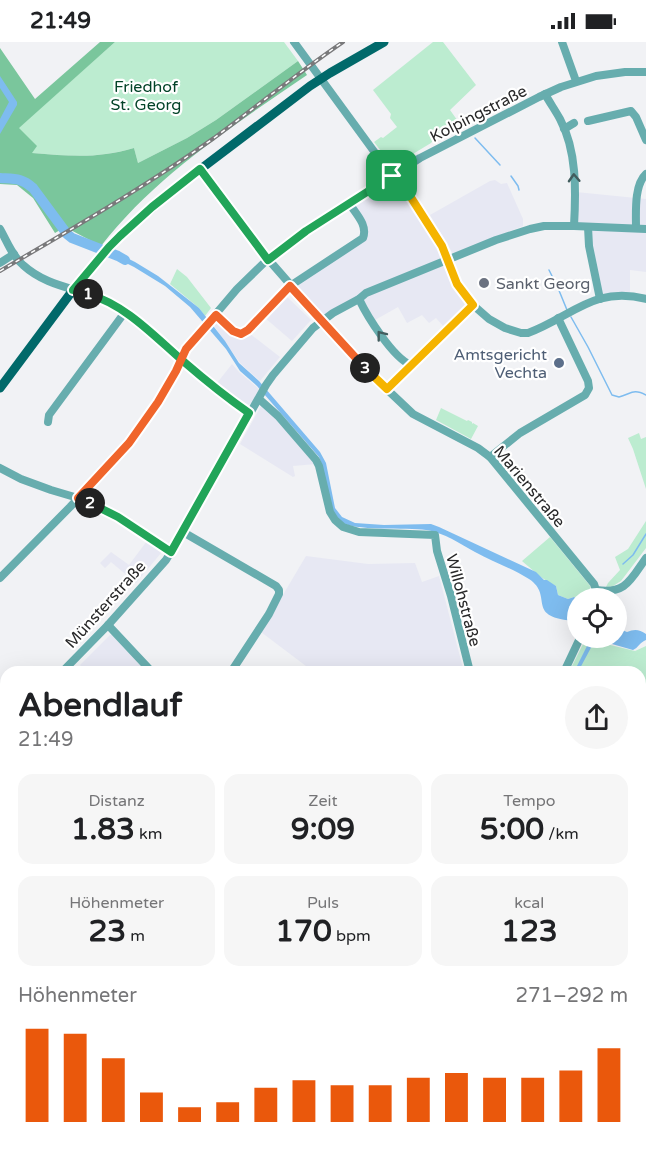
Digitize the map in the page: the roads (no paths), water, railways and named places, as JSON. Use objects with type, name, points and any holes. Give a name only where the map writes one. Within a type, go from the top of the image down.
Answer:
[{"type":"main road","points":[[0,388],[73,290],[109,247],[138,219],[200,169],[320,79],[384,42]]},
{"type":"street","points":[[294,42],[392,176],[403,185],[442,246],[457,284],[473,305],[489,319],[505,328],[528,333],[600,299],[622,295],[646,299]]},
{"type":"street","points":[[562,42],[576,81]]},
{"type":"street","name":"Kolpingstraße","points":[[0,578],[129,443],[158,402],[186,349],[237,289],[268,260],[306,231],[438,148],[545,94],[576,81],[615,73],[646,72]]},
{"type":"street","points":[[545,94],[560,119],[571,151],[574,168],[574,226]]},
{"type":"street","points":[[588,121],[631,111],[646,140]]},
{"type":"street","points":[[564,129],[574,123]]},
{"type":"street","name":"Marienstraße","points":[[200,169],[268,260],[357,361],[414,414],[478,448],[490,457],[596,588]]},
{"type":"street","points":[[636,228],[638,188],[642,177],[646,174]]},
{"type":"street","points":[[214,317],[241,334],[248,330],[290,286],[363,237],[365,227],[349,204]]},
{"type":"street","name":"Münsterstraße","points":[[68,666],[166,560],[266,385],[306,334],[321,321],[366,293],[524,230],[544,226],[646,229]]},
{"type":"street","points":[[588,227],[590,253],[600,299]]},
{"type":"street","points":[[0,229],[22,265],[55,284],[110,303],[125,312],[216,390],[249,413]]},
{"type":"street","points":[[0,263],[14,254]]},
{"type":"street","points":[[359,299],[378,332],[404,361],[411,365]]},
{"type":"street","points":[[387,389],[473,305]]},
{"type":"street","points":[[48,422],[49,415],[125,312]]},
{"type":"street","points":[[490,457],[520,433],[585,395],[590,388],[566,314]]},
{"type":"street","name":"Willohstraße","points":[[260,396],[316,460],[334,520],[343,527],[359,532],[435,535],[437,551],[468,666]]},
{"type":"street","points":[[0,468],[36,485],[78,498],[118,517],[171,552]]},
{"type":"street","points":[[183,532],[276,586],[279,590],[269,614],[235,666]]},
{"type":"street","points":[[621,588],[646,558]]},
{"type":"street","points":[[108,625],[146,666]]},
{"type":"street","points":[[567,666],[575,648]]},
{"type":"water","points":[[0,76],[17,105],[0,134],[0,119],[9,102],[0,88]]},
{"type":"water","points":[[115,252],[135,262],[158,276],[199,308],[239,363],[259,381],[320,452],[326,463],[335,508],[342,517],[355,523],[431,524],[439,527],[536,572],[544,580],[556,586],[558,595],[567,599],[567,620],[550,616],[545,611],[540,592],[529,579],[443,535],[418,529],[356,527],[340,521],[329,500],[319,457],[257,386],[240,371],[226,349],[190,307],[165,286],[112,256]]},
{"type":"water","points":[[634,630],[646,634],[646,640],[633,650],[626,648],[627,632]]},
{"type":"water","points":[[586,648],[591,648],[581,666],[577,666]]},
{"type":"waterway","points":[[475,138],[500,165]]},
{"type":"waterway","points":[[511,176],[519,190]]},
{"type":"waterway","points":[[0,178],[22,181],[33,188],[72,238],[125,260]]},
{"type":"waterway","points":[[549,270],[567,310]]},
{"type":"waterway","points":[[571,317],[612,395],[619,397],[635,392],[646,395]]},
{"type":"waterway","points":[[623,564],[633,555],[646,534]]},
{"type":"railway","points":[[0,271],[188,156],[343,42]]},
{"type":"place","name":"Sankt Georg","points":[[484,283]]},
{"type":"place","name":"Amtsgericht Vechta","points":[[559,363]]},
{"type":"park label","name":"Friedhof St. Georg","points":[[146,95]]}]
